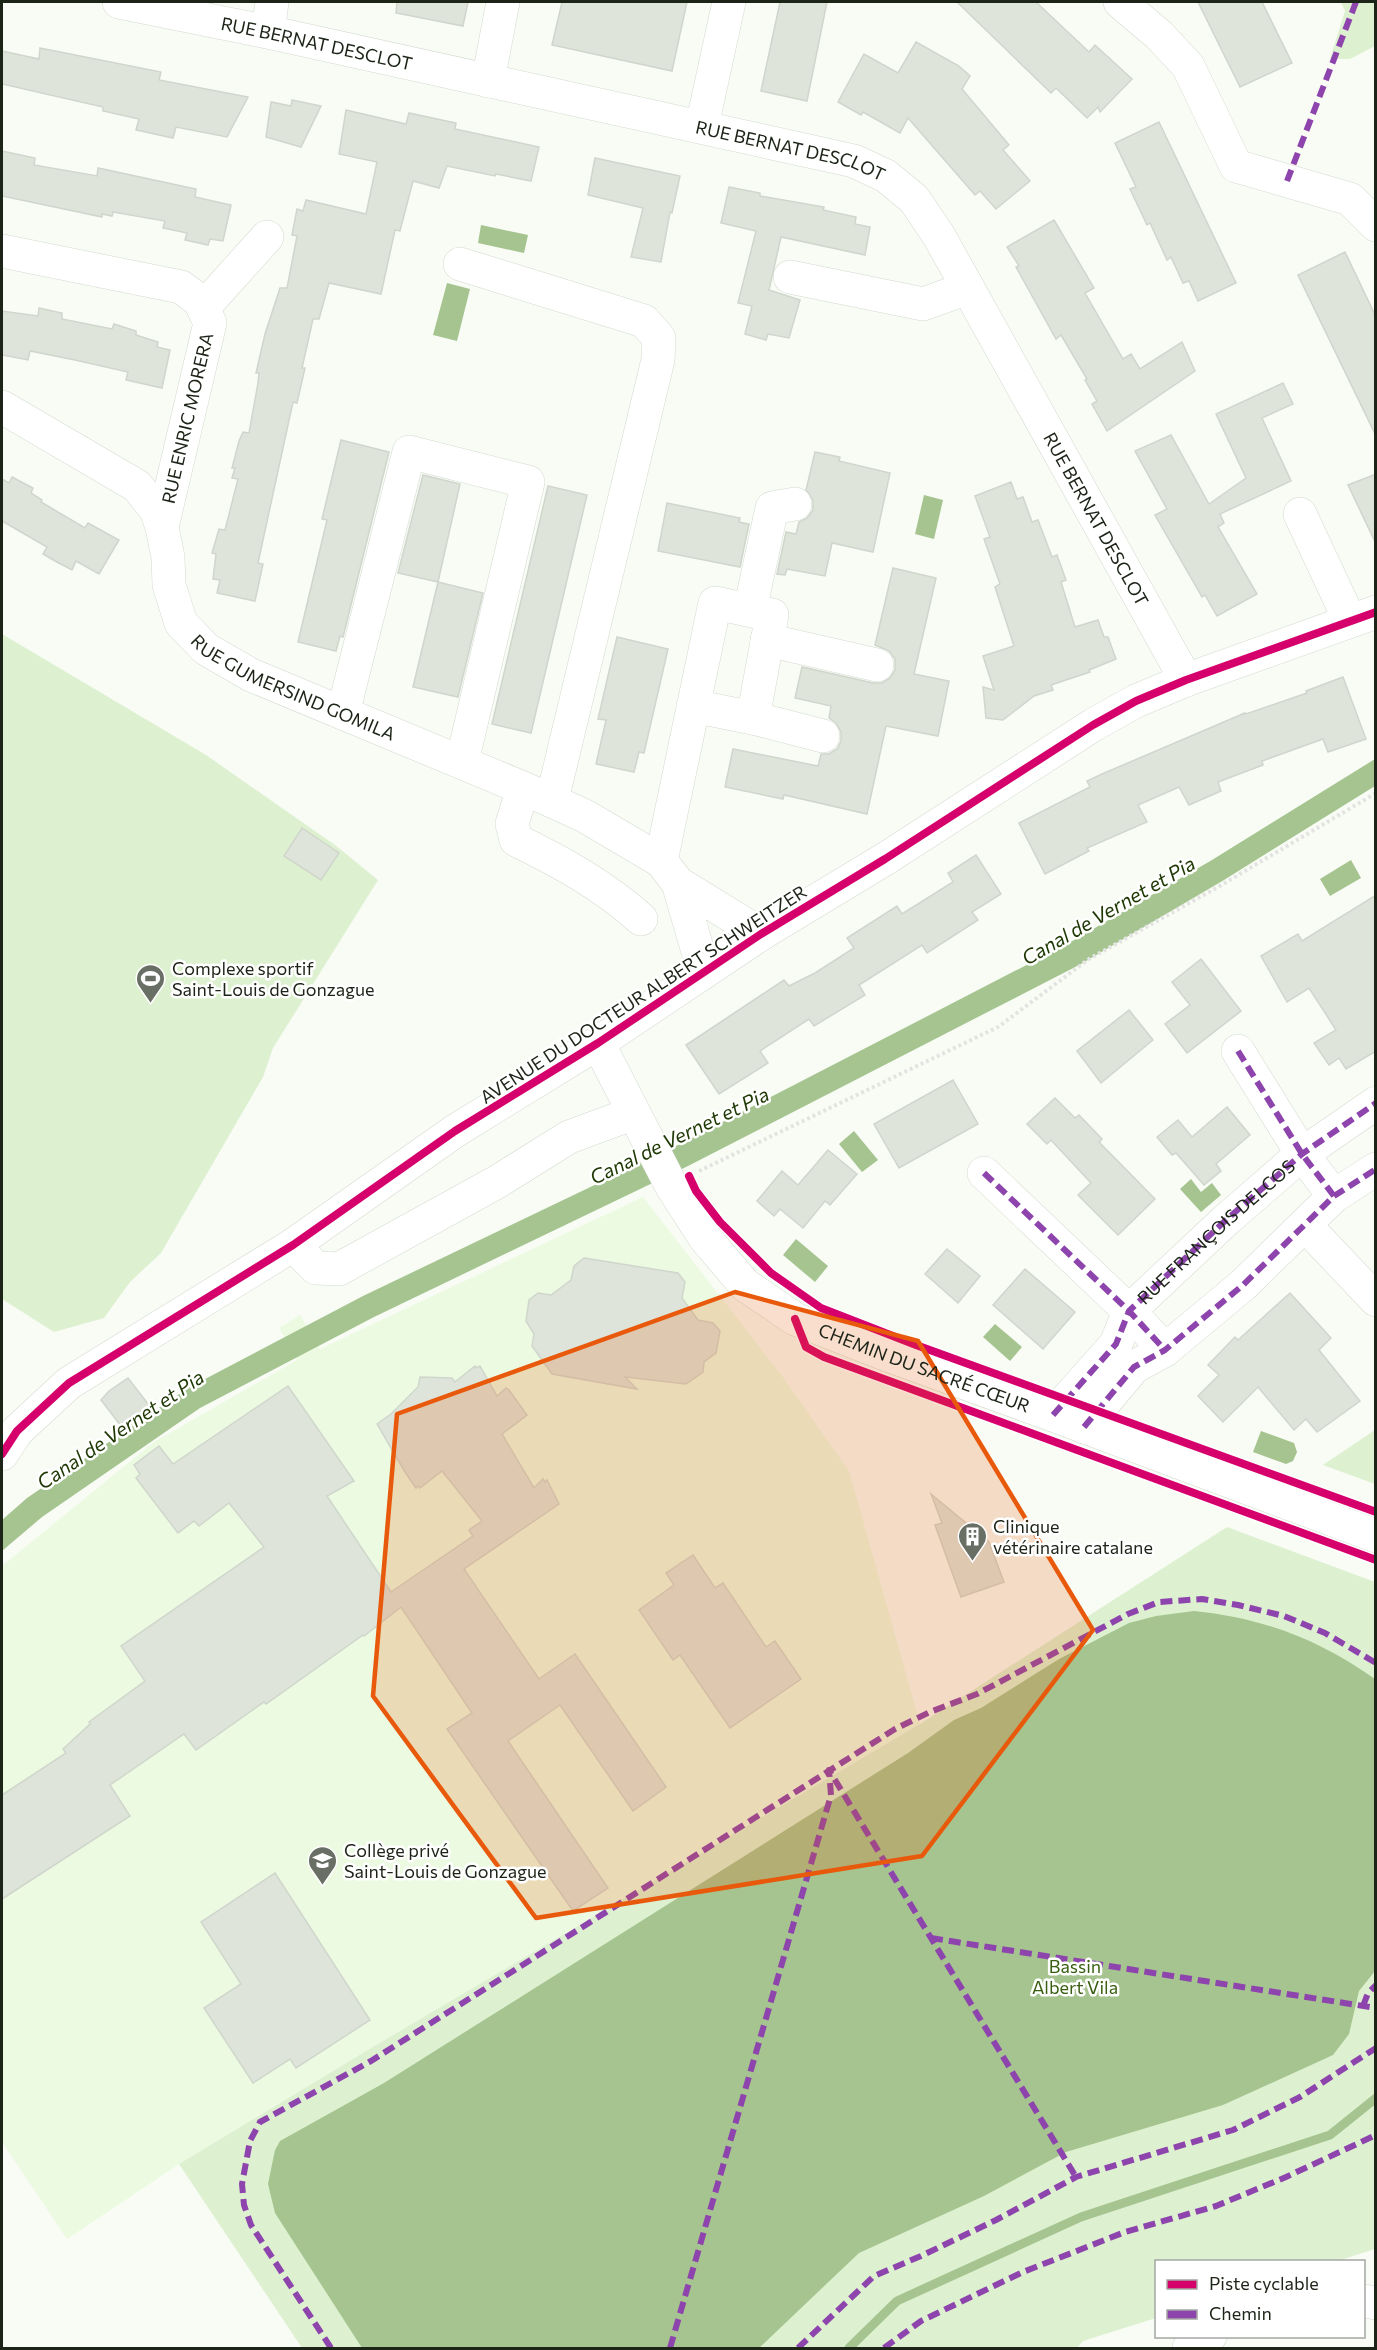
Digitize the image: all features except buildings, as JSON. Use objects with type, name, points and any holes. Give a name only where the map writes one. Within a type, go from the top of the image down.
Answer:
[{"type":"street","name":"RUE BERNAT DESCLOT","points":[[119,2],[270,17],[488,81],[854,161],[886,176],[914,199],[939,236],[1186,680]]},
{"type":"street","points":[[488,81],[503,2]]},
{"type":"street","points":[[702,126],[729,2]]},
{"type":"street","points":[[1120,2],[1159,35],[1188,66],[1236,166],[1350,199],[1376,225]]},
{"type":"street","points":[[203,308],[267,237]]},
{"type":"street","name":"RUE ENRIC MORERA","points":[[2,250],[181,287],[200,301],[210,323],[162,527]]},
{"type":"street","points":[[460,264],[644,321],[659,338],[658,360],[537,794],[512,824],[516,840],[573,868],[616,897],[641,919]]},
{"type":"street","points":[[790,277],[923,304],[968,288]]},
{"type":"street","name":"RUE GUMERSIND GOMILA","points":[[2,407],[137,486],[156,510],[162,527],[168,557],[169,585],[181,623],[206,649],[251,675],[462,762],[585,816],[761,934]]},
{"type":"street","points":[[343,712],[409,452],[528,482],[462,762]]},
{"type":"street","points":[[753,718],[772,508],[795,504]]},
{"type":"street","points":[[1300,514],[1363,616]]},
{"type":"street","points":[[704,972],[669,872],[693,706],[715,603],[763,624],[874,654]]},
{"type":"street","name":"AVENUE DU DOCTEUR ALBERT SCHWEITZER","points":[[2,1454],[17,1431],[69,1383],[293,1245],[454,1131],[598,1044],[761,934],[885,859],[1093,725],[1136,701],[1186,680],[1363,616]]},
{"type":"street","points":[[693,706],[824,736]]},
{"type":"street","name":"CHEMIN DU SACRÉ CŒUR","points":[[598,1044],[671,1185],[705,1238],[745,1285],[795,1318],[882,1353],[1376,1536]]},
{"type":"street","name":"RUE FRANÇOIS DELCOS","points":[[1238,1051],[1302,1154],[1334,1196]]},
{"type":"street","name":"RUE FRANÇOIS DELCOS","points":[[1053,1415],[1116,1344],[1129,1311],[1226,1220],[1302,1154],[1376,1103]]},
{"type":"street","points":[[293,1245],[316,1268],[339,1269],[497,1182],[569,1137],[634,1113]]},
{"type":"street","points":[[1084,1427],[1134,1367],[1165,1350],[1243,1285],[1334,1196],[1376,1169]]},
{"type":"street","name":"RUE FRANÇOIS DELCOS","points":[[984,1173],[1129,1311],[1165,1350]]},
{"type":"street","points":[[1305,1225],[1376,1300]]},
{"type":"street","points":[[1189,2349],[1208,2338]]},
{"type":"path","points":[[671,1185],[998,1027],[1089,959],[1218,887],[1376,794]]},
{"type":"highlighted area","points":[[735,1292],[918,1341],[1093,1630],[922,1856],[536,1918],[373,1696],[397,1414]]},
{"type":"shaded area","points":[[481,225],[528,235],[524,253],[478,243]]},
{"type":"shaded area","points":[[447,283],[470,289],[457,341],[433,335]]},
{"type":"shaded area","points":[[924,495],[943,500],[934,539],[915,534]]},
{"type":"shaded area","points":[[1375,759],[1375,786],[1224,880],[1081,964],[688,1166],[374,1317],[200,1408],[42,1517],[2,1551],[2,1520],[27,1498],[188,1388],[363,1296],[678,1145],[1069,943],[1212,860]]},
{"type":"shaded area","points":[[1351,860],[1361,878],[1330,896],[1320,879]]},
{"type":"shaded area","points":[[854,1131],[878,1160],[862,1172],[839,1144]]},
{"type":"shaded area","points":[[1191,1179],[1201,1192],[1212,1183],[1221,1195],[1201,1212],[1180,1189]]},
{"type":"shaded area","name":"Collège privé Saint-Louis de Gonzague","points":[[643,1197],[782,1376],[849,1471],[920,1724],[371,2048],[179,2164],[67,2239],[2,2142],[2,1566],[154,1442],[297,1360],[279,1328],[300,1315],[320,1349]]},
{"type":"shaded area","points":[[796,1239],[828,1266],[815,1282],[783,1255]]},
{"type":"shaded area","points":[[995,1324],[1022,1347],[1010,1361],[983,1337]]},
{"type":"shaded area","points":[[1261,1431],[1294,1443],[1297,1452],[1293,1461],[1286,1464],[1253,1452]]},
{"type":"shaded area","name":"Bassin Albert Vila","points":[[1194,1611],[1243,1619],[1289,1633],[1332,1652],[1375,1679],[1375,1971],[1359,1991],[1349,2034],[1333,2055],[1223,2105],[1066,2152],[984,2196],[859,2253],[759,2348],[362,2348],[275,2213],[268,2184],[275,2150],[280,2141],[384,2083],[908,1753],[954,1720],[981,1708],[1059,1659],[1129,1623],[1156,1616]]},
{"type":"green space","points":[[1341,2],[1375,2],[1375,46],[1350,59],[1330,59],[1345,11]]},
{"type":"green space","name":"Complexe sportif Saint-Louis de Gonzague","points":[[2,634],[206,755],[335,845],[378,880],[273,1048],[263,1077],[161,1253],[130,1282],[104,1318],[54,1332],[2,1299]]},
{"type":"green space","points":[[1375,1430],[1375,1484],[1323,1465]]},
{"type":"green space","name":"Bassin Albert Vila","points":[[1227,1527],[1375,1582],[1375,2249],[1340,2260],[1155,2260],[1155,2318],[1083,2341],[1077,2348],[302,2348],[179,2164],[920,1724]]},
{"type":"waterway","points":[[849,2348],[897,2301],[1081,2217],[1330,2135],[1376,2098]]},
{"type":"marked path","points":[[1287,181],[1356,2]]},
{"type":"marked path","points":[[1238,1051],[1302,1154],[1334,1196]]},
{"type":"marked path","points":[[1053,1415],[1116,1344],[1129,1311],[1226,1220],[1302,1154],[1376,1103]]},
{"type":"marked path","points":[[1084,1427],[1134,1367],[1165,1350],[1243,1285],[1334,1196],[1376,1169]]},
{"type":"marked path","points":[[984,1173],[1129,1311],[1165,1350]]},
{"type":"marked path","points":[[331,2348],[251,2225],[244,2205],[242,2184],[250,2141],[260,2122],[371,2061],[895,1729],[930,1712],[977,1694],[1128,1614],[1159,1602],[1202,1599],[1238,1605],[1284,1616],[1325,1633],[1376,1663]]},
{"type":"marked path","points":[[670,2348],[831,1795],[829,1770],[1076,2177]]},
{"type":"marked path","points":[[931,1938],[1376,2008]]},
{"type":"marked path","points":[[1363,2006],[1368,1993],[1376,1985]]},
{"type":"marked path","points":[[798,2348],[874,2276],[996,2220],[1076,2177],[1233,2130],[1300,2097],[1376,2048]]},
{"type":"marked path","points":[[884,2348],[921,2321],[1023,2272],[1125,2232],[1216,2206],[1286,2177],[1376,2135]]},
{"type":"cycle path","points":[[2,1454],[17,1431],[69,1383],[293,1245],[455,1131],[598,1043],[761,934],[885,859],[1093,725],[1136,701],[1186,680],[1376,612]]},
{"type":"cycle path","points":[[689,1176],[696,1191],[720,1222],[771,1273],[821,1308],[916,1345],[1376,1512]]},
{"type":"cycle path","points":[[795,1319],[806,1347],[824,1357],[1376,1560]]},
{"type":"place","name":"Complexe sportif Saint-Louis de Gonzague","points":[[151,1004]]},
{"type":"place","name":"Clinique vétérinaire catalane","points":[[972,1562]]},
{"type":"place","name":"Collège privé Saint-Louis de Gonzague","points":[[323,1886]]},
{"type":"water label","name":"Canal de Vernet et Pia","points":[[1108,910]]},
{"type":"water label","name":"Canal de Vernet et Pia","points":[[679,1135]]},
{"type":"water label","name":"Canal de Vernet et Pia","points":[[120,1429]]}]
